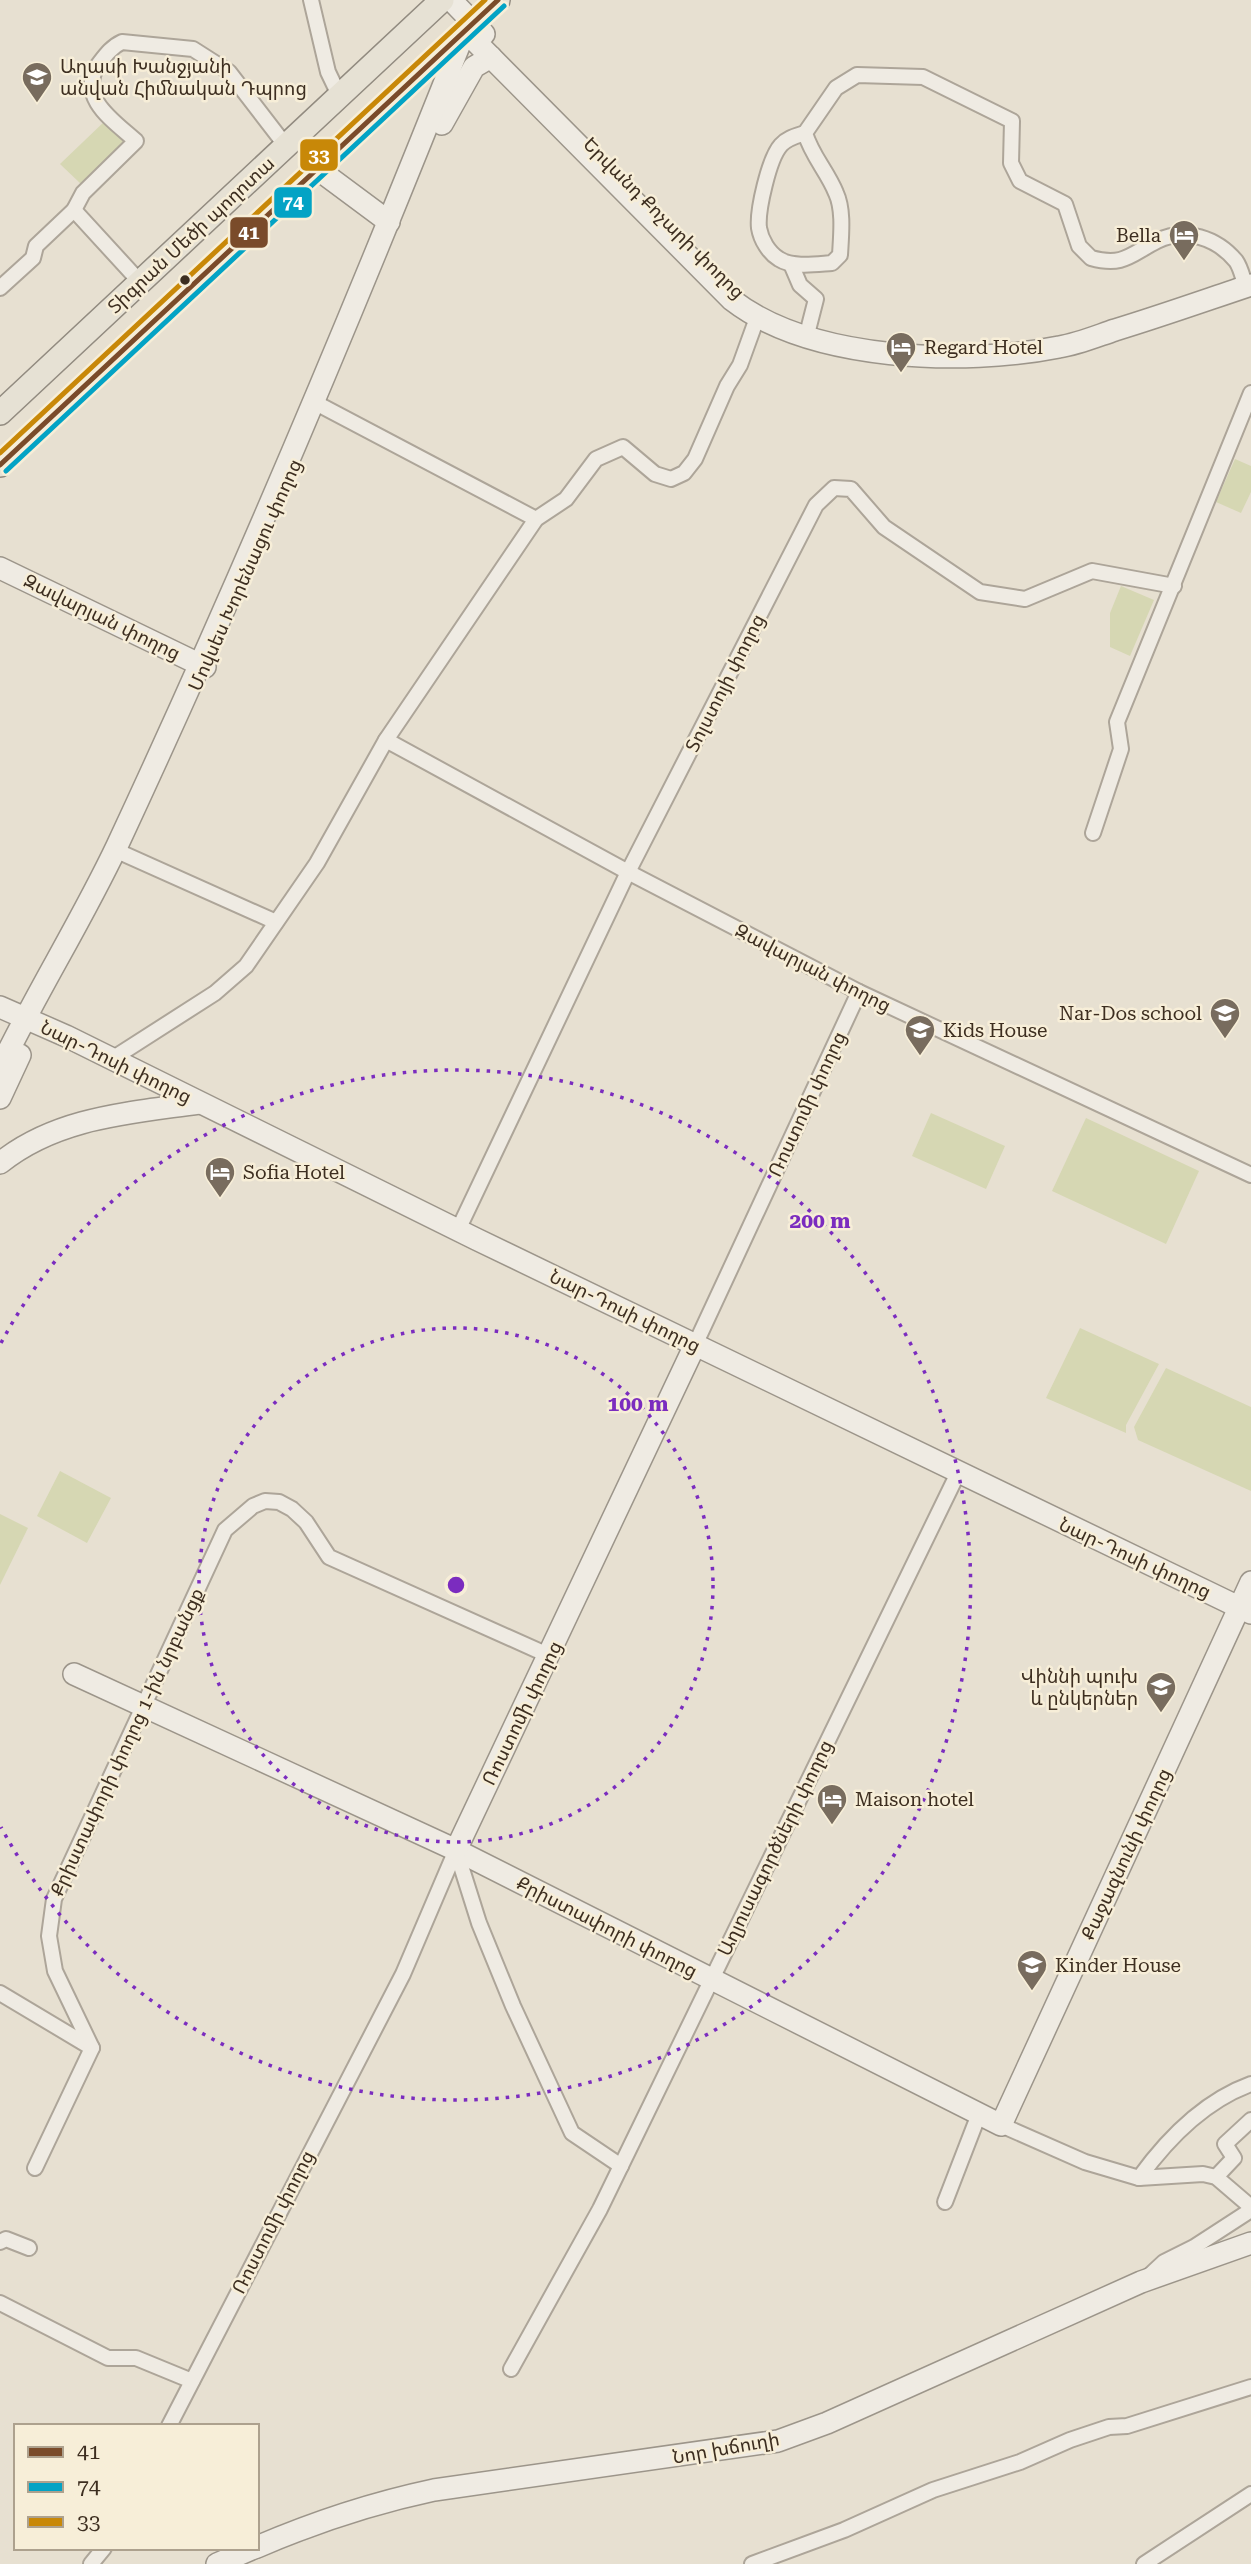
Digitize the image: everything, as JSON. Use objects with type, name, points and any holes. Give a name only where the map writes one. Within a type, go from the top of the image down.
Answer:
[{"type":"main road","name":"Տիգրան Մեծի պողոտա","points":[[0,465],[498,0]]},
{"type":"main road","name":"Տիգրան Մեծի պողոտա","points":[[0,413],[444,1]]},
{"type":"main road","points":[[444,1],[469,27]]},
{"type":"main road","name":"Երվանդ Քոչարի փողոց","points":[[469,27],[491,57],[732,300],[757,318],[807,335],[855,348],[992,357],[1061,347],[1248,283]]},
{"type":"main road","name":"Երվանդ Քոչարի փողոց","points":[[469,27],[735,292],[772,317],[807,335]]},
{"type":"main road","name":"Մովսես Խորենացու փողոց","points":[[318,403],[469,27]]},
{"type":"main road","name":"Մովսես Խորենացու փողոց","points":[[0,1068],[29,1020],[117,851],[450,108],[474,67],[491,57]]},
{"type":"main road","points":[[319,170],[389,222]]},
{"type":"main road","name":"Զավարյան փողոց","points":[[0,568],[202,666]]},
{"type":"main road","name":"Նար-Դոսի փողոց","points":[[0,1007],[1245,1610]]},
{"type":"main road","name":"Մովսես Խորենացու փողոց","points":[[0,1098],[29,1020]]},
{"type":"main road","points":[[0,1163],[44,1137],[76,1123],[124,1112],[199,1103]]},
{"type":"main road","name":"Ռոստոմի փողոց","points":[[456,1850],[695,1345]]},
{"type":"main road","name":"Քաջազնունի փողոց","points":[[1001,2124],[1245,1610],[1251,1582]]},
{"type":"main road","name":"Քրիստափորի փողոց","points":[[74,1674],[456,1850],[1001,2124]]},
{"type":"main road","name":"Նոր խճուղի","points":[[259,2546],[300,2528],[365,2507],[434,2490],[778,2441],[827,2423],[1141,2282],[1251,2243]]},
{"type":"main road","name":"Նոր խճուղի","points":[[218,2564],[249,2550]]},
{"type":"street","points":[[311,0],[328,72],[340,97]]},
{"type":"street","points":[[0,288],[33,258],[36,246],[74,210],[83,192],[136,141],[96,104],[91,90],[94,71],[106,53],[122,42],[193,50],[229,72],[286,146]]},
{"type":"street","points":[[805,133],[810,151],[838,196],[840,255],[832,263],[791,264],[780,261],[767,249],[759,229],[762,200],[779,146],[791,137],[805,133],[836,88],[857,75],[923,77],[1012,121],[1011,163],[1020,181],[1065,204],[1079,246],[1091,258],[1126,260],[1174,234],[1209,238],[1237,262],[1248,283]]},
{"type":"street","points":[[74,210],[140,282]]},
{"type":"street","points":[[791,264],[800,285],[816,299],[807,335]]},
{"type":"street","points":[[112,1059],[192,1009],[238,975],[324,852],[386,740],[536,519],[566,499],[597,459],[623,447],[655,474],[671,479],[684,473],[695,459],[740,365],[757,318]]},
{"type":"street","points":[[1093,834],[1121,749],[1117,722],[1251,393]]},
{"type":"street","points":[[318,403],[536,519]]},
{"type":"street","name":"Տոլստոյի փողոց","points":[[458,1230],[628,872],[816,505],[834,488],[851,489],[884,527],[980,592],[1025,599],[1092,571],[1174,586]]},
{"type":"street","name":"Զավարյան փողոց","points":[[386,740],[628,872],[859,992],[1251,1175]]},
{"type":"street","points":[[117,851],[276,922]]},
{"type":"street","name":"Ռոստոմի փողոց","points":[[695,1345],[859,992]]},
{"type":"street","name":"Աղյուսագործների փողոց","points":[[511,2369],[576,2257],[958,1473]]},
{"type":"street","name":"Քրիստափորի փողոց 1-ին նրբանցք","points":[[92,2048],[55,1971],[49,1936],[54,1899],[141,1705],[225,1531],[253,1506],[265,1501],[278,1502],[292,1509],[306,1522],[330,1557],[550,1656]]},
{"type":"street","points":[[456,1850],[479,1923],[508,1994],[572,2133],[621,2166]]},
{"type":"street","name":"Ռոստոմի փողոց","points":[[170,2424],[403,1974],[456,1850]]},
{"type":"street","points":[[0,1993],[92,2048],[35,2168]]},
{"type":"street","points":[[1139,2178],[1157,2153],[1201,2112],[1230,2092],[1251,2084]]},
{"type":"street","points":[[945,2202],[979,2113]]},
{"type":"street","points":[[1141,2282],[1164,2262],[1194,2247],[1251,2208],[1216,2177],[1234,2158],[1225,2144],[1251,2120]]},
{"type":"street","name":"Քրիստափորի փողոց","points":[[1001,2124],[1085,2162],[1139,2178],[1203,2174],[1216,2177]]},
{"type":"street","points":[[0,2242],[10,2239],[29,2248]]},
{"type":"street","points":[[0,2303],[108,2358],[136,2358],[192,2381]]},
{"type":"street","points":[[752,2564],[844,2530],[933,2490],[1020,2462],[1070,2440],[1109,2427],[1128,2426],[1251,2387]]},
{"type":"street","points":[[1144,2564],[1251,2494]]},
{"type":"street","points":[[91,2564],[102,2550]]},
{"type":"green space","points":[[106,120],[126,139],[81,184],[60,164]]},
{"type":"green space","points":[[1235,459],[1251,466],[1251,492],[1241,513],[1216,502]]},
{"type":"green space","points":[[1121,586],[1154,600],[1130,656],[1110,647],[1110,613]]},
{"type":"green space","points":[[931,1113],[1005,1146],[986,1189],[912,1156]]},
{"type":"green space","points":[[1086,1118],[1199,1171],[1166,1244],[1052,1191]]},
{"type":"green space","points":[[1080,1328],[1159,1364],[1126,1425],[1126,1433],[1046,1398]]},
{"type":"green space","points":[[1166,1368],[1251,1407],[1251,1491],[1138,1440],[1134,1427]]},
{"type":"green space","points":[[60,1471],[111,1498],[87,1543],[37,1516]]},
{"type":"green space","points":[[0,1514],[28,1528],[0,1585]]},
{"type":"transit line","name":"33","points":[[0,453],[485,0]]},
{"type":"transit line","name":"41","points":[[0,465],[498,0]]},
{"type":"transit line","name":"74","points":[[6,471],[504,6]]},
{"type":"place","name":"Աղասի Խանջյանի անվան Հիմնական Դպրոց","points":[[37,104]]},
{"type":"place","name":"Bella","points":[[1184,262]]},
{"type":"place","name":"Regard Hotel","points":[[901,374]]},
{"type":"place","name":"Nar-Dos school","points":[[1225,1040]]},
{"type":"place","name":"Kids House","points":[[920,1057]]},
{"type":"place","name":"Sofia Hotel","points":[[220,1199]]},
{"type":"place","name":"Վիննի պուխ և ընկերներ","points":[[1161,1714]]},
{"type":"place","name":"Maison hotel","points":[[832,1826]]},
{"type":"place","name":"Kinder House","points":[[1032,1992]]}]
